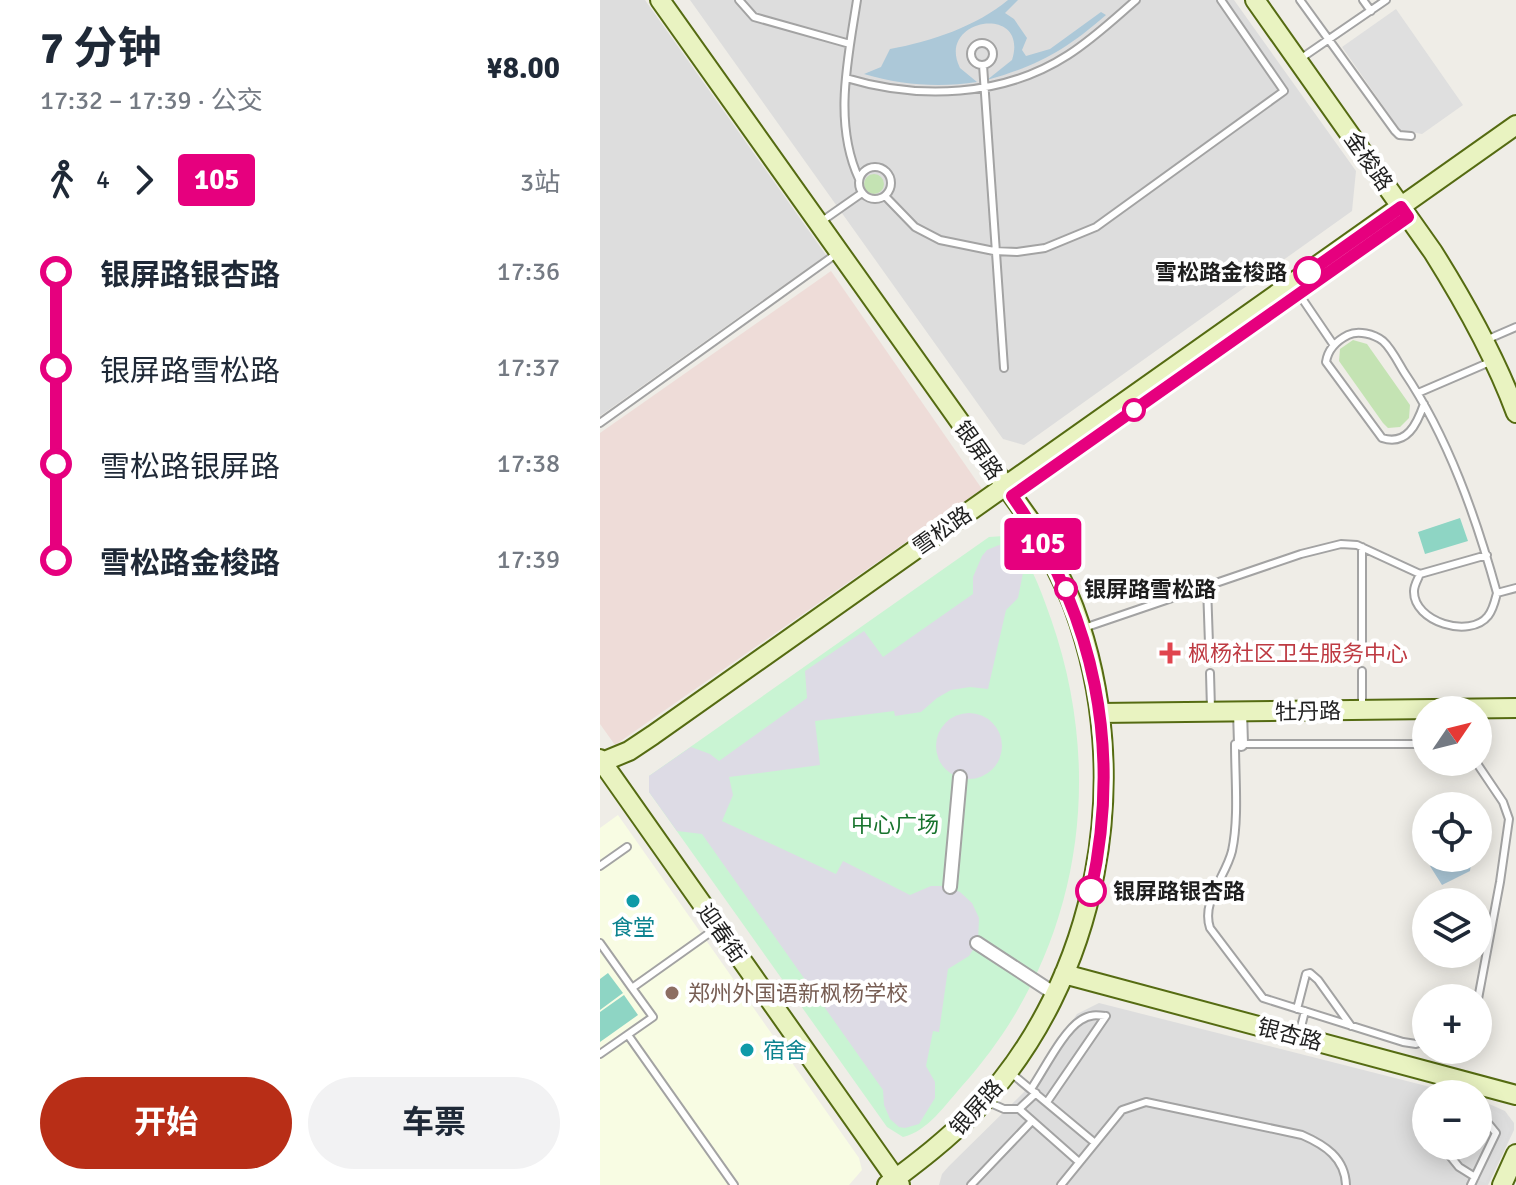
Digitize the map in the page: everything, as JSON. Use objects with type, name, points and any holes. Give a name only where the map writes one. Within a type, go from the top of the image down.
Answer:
[{"type":"street","name":"银屏路","points":[[660,0],[1034,526],[1053,561],[1081,629],[1100,713],[1105,778],[1101,839],[1090,897],[1064,974],[1028,1044],[985,1100],[931,1153],[894,1183]]},
{"type":"street","name":"金梭路","points":[[1255,0],[1458,292],[1516,413]]},
{"type":"street","name":"雪松路","points":[[602,767],[1299,294],[1516,125]]},
{"type":"street","name":"雪松路","points":[[1009,491],[1404,212],[1516,140]]},
{"type":"street","name":"牡丹路","points":[[1100,713],[1516,708]]},
{"type":"street","points":[[1240,711],[1241,744]]},
{"type":"street","name":"迎春街","points":[[602,767],[718,927],[894,1183]]},
{"type":"street","points":[[950,887],[960,777]]},
{"type":"street","points":[[977,943],[1055,994]]},
{"type":"street","name":"银杏路","points":[[1064,974],[1516,1095]]},
{"type":"street","points":[[1502,1185],[1516,1154]]},
{"type":"lane","points":[[739,0],[754,17],[850,44]]},
{"type":"lane","points":[[857,0],[846,78],[844,113],[847,140],[862,193],[873,200],[889,191],[891,181],[883,169],[869,168],[859,179]]},
{"type":"lane","points":[[846,78],[894,90],[929,93],[984,87],[1025,76],[1068,55],[1136,0]]},
{"type":"lane","points":[[885,196],[915,227],[940,240],[994,251],[1045,248],[1096,227],[1284,91],[1221,0]]},
{"type":"lane","points":[[1300,0],[1395,131],[1399,135],[1411,136]]},
{"type":"lane","points":[[1363,0],[1371,11]]},
{"type":"lane","points":[[1298,61],[1386,0]]},
{"type":"lane","points":[[983,65],[1004,368]]},
{"type":"lane","points":[[819,224],[862,193]]},
{"type":"lane","points":[[600,423],[839,252]]},
{"type":"lane","points":[[1299,294],[1333,344]]},
{"type":"lane","points":[[1484,342],[1516,327]]},
{"type":"lane","points":[[1420,574],[1414,595],[1425,615],[1465,627],[1476,625],[1491,612],[1497,593],[1487,555],[1463,487],[1424,404],[1418,393],[1384,342],[1372,335],[1355,332],[1333,344],[1326,362],[1382,438],[1390,441],[1409,434],[1416,427],[1424,404]]},
{"type":"lane","points":[[1418,393],[1493,361]]},
{"type":"lane","points":[[1081,629],[1301,554],[1341,544],[1362,547],[1420,574],[1487,555]]},
{"type":"lane","points":[[1362,547],[1362,643]]},
{"type":"lane","points":[[1207,586],[1209,644]]},
{"type":"lane","points":[[1497,593],[1516,588]]},
{"type":"lane","points":[[1362,671],[1362,710]]},
{"type":"lane","points":[[1210,673],[1211,712]]},
{"type":"lane","points":[[1412,744],[1235,744],[1232,853],[1219,878],[1208,920],[1210,928],[1263,998],[1412,1043]]},
{"type":"lane","points":[[1481,984],[1509,819],[1503,802],[1485,776]]},
{"type":"lane","points":[[600,866],[627,847]]},
{"type":"lane","points":[[632,988],[718,927]]},
{"type":"lane","points":[[600,943],[653,1017],[600,1054]]},
{"type":"lane","points":[[1297,1009],[1306,974],[1310,973],[1351,1026]]},
{"type":"lane","points":[[1298,1037],[1305,1011]]},
{"type":"lane","points":[[1019,1109],[1034,1091],[1072,1029],[1081,1020],[1093,1015],[1106,1016],[1047,1102]]},
{"type":"lane","points":[[628,1035],[734,1185]]},
{"type":"lane","points":[[1008,1071],[1095,1143]]},
{"type":"lane","points":[[985,1100],[1004,1109],[1019,1109],[1079,1162]]},
{"type":"lane","points":[[1061,1185],[1122,1110],[1146,1102],[1302,1135],[1318,1143],[1341,1162],[1346,1185]]},
{"type":"lane","points":[[971,1185],[1032,1121]]},
{"type":"lane","points":[[1453,1160],[1475,1177]]},
{"type":"lane","points":[[1471,1185],[1483,1160]]},
{"type":"shaded area","points":[[600,0],[645,0],[826,255],[600,416]]},
{"type":"shaded area","points":[[690,0],[1234,0],[1356,171],[1352,211],[1024,445],[1003,439]]},
{"type":"shaded area","points":[[1396,9],[1463,105],[1422,134],[1400,130],[1342,47]]},
{"type":"shaded area","points":[[831,271],[982,489],[615,745],[600,724],[600,433]]},
{"type":"shaded area","points":[[999,545],[1013,549],[1024,568],[1018,598],[1006,610],[988,689],[970,687],[951,690],[921,712],[895,716],[894,711],[815,721],[820,765],[729,777],[733,795],[722,821],[836,874],[843,861],[910,895],[931,886],[946,886],[960,892],[972,903],[979,918],[978,942],[969,956],[948,969],[939,1032],[933,1031],[926,1066],[935,1082],[935,1098],[919,1124],[905,1128],[890,1119],[884,1105],[883,1090],[702,834],[677,831],[649,792],[649,776],[691,747],[719,761],[807,698],[805,671],[864,631],[883,657],[973,594],[973,577],[982,556]]},
{"type":"shaded area","points":[[969,713],[982,716],[992,723],[999,733],[1002,746],[999,759],[992,769],[982,776],[969,779],[956,776],[946,769],[939,759],[936,746],[939,733],[946,723],[956,716]]},
{"type":"shaded area","name":"郑州外国语新枫杨学校","points":[[618,815],[859,1158],[862,1170],[849,1185],[600,1185],[600,828]]},
{"type":"shaded area","points":[[1099,1003],[1412,1082],[1412,1160],[1492,1160],[1492,1105],[1505,1111],[1514,1123],[1514,1130],[1488,1185],[939,1185],[942,1174],[949,1166],[1024,1092],[1077,1014]]},
{"type":"shaded area","points":[[1492,1110],[1503,1115],[1510,1130],[1486,1183],[1468,1177],[1452,1160],[1492,1160]]},
{"type":"green space","points":[[874,174],[881,177],[884,184],[881,191],[874,194],[867,191],[864,184],[867,177]]},
{"type":"green space","points":[[1353,340],[1367,344],[1410,405],[1409,418],[1400,427],[1388,428],[1383,423],[1339,361],[1340,349]]},
{"type":"green space","points":[[1460,518],[1468,541],[1425,554],[1418,532]]},
{"type":"green space","name":"中心广场","points":[[1004,536],[1027,561],[1039,586],[1068,681],[1077,743],[1078,804],[1071,865],[1056,925],[1033,982],[1001,1036],[936,1116],[903,1137],[887,1127],[649,792],[649,776],[989,537]]},
{"type":"green space","points":[[608,973],[623,993],[600,1010],[600,979]]},
{"type":"green space","points":[[624,995],[638,1015],[600,1042],[600,1012]]},
{"type":"water","points":[[1008,0],[1018,0],[1005,13],[1014,19],[1027,38],[1022,50],[1026,56],[1050,49],[1101,12],[1106,15],[1078,38],[1050,55],[987,80],[1012,60],[1014,42],[1008,30],[997,24],[970,28],[960,38],[956,51],[960,68],[977,82],[920,84],[864,74],[881,67],[890,49],[952,32],[982,18]]},
{"type":"water","points":[[1434,872],[1468,872],[1442,885]]},
{"type":"bus line","name":"105","points":[[1091,891],[1101,839],[1105,778],[1094,677],[1081,629],[1063,582],[1034,526],[1012,496],[1408,217],[1401,207],[1309,272]]},
{"type":"place","name":"雪松路金梭路","points":[[1309,272]]},
{"type":"place","name":"银屏路雪松路","points":[[1066,589]]},
{"type":"place","name":"枫杨社区卫生服务中心","points":[[1170,653]]},
{"type":"place","name":"银屏路银杏路","points":[[1091,891]]},
{"type":"place","name":"食堂","points":[[633,901]]},
{"type":"place","name":"郑州外国语新枫杨学校","points":[[672,993]]},
{"type":"place","name":"宿舍","points":[[747,1050]]}]
